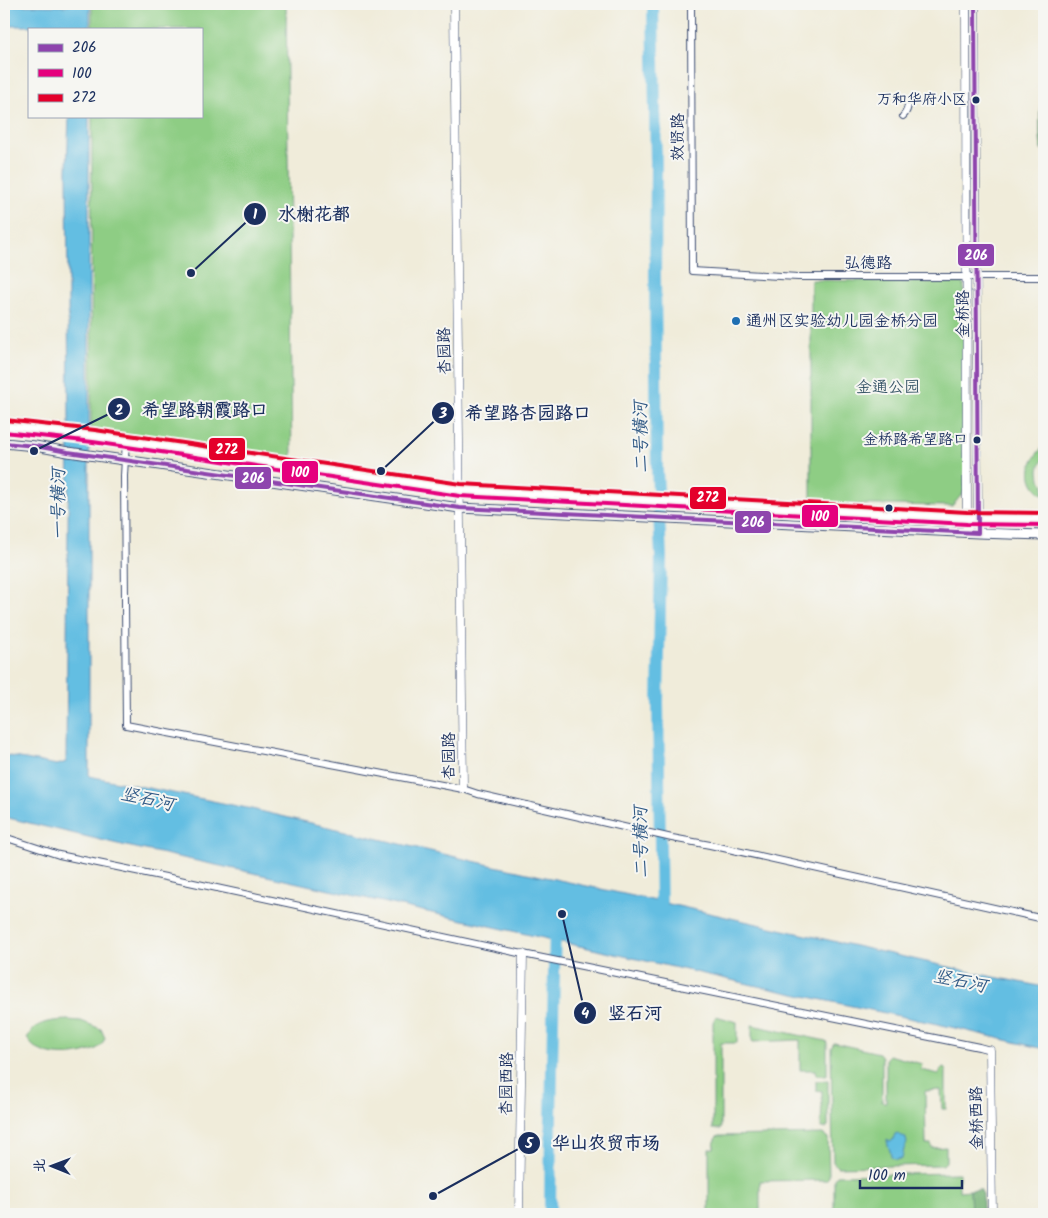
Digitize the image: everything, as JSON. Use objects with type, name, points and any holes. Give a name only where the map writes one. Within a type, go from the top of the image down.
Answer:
[{"type":"main road","points":[[4,426],[94,436],[460,490],[967,518],[1044,519]]},
{"type":"main road","points":[[4,443],[460,508],[978,534],[1044,535]]},
{"type":"street","name":"杏园路","points":[[454,4],[463,789]]},
{"type":"street","name":"效贤路","points":[[691,4],[692,271]]},
{"type":"street","name":"金桥路","points":[[966,4],[967,532]]},
{"type":"street","name":"金桥路","points":[[975,4],[978,534]]},
{"type":"street","points":[[903,116],[906,113],[908,103]]},
{"type":"street","name":"弘德路","points":[[692,271],[798,277],[1044,277]]},
{"type":"street","points":[[126,441],[124,460],[126,725],[463,789],[644,832],[1044,918]]},
{"type":"street","points":[[4,837],[59,855],[523,954],[990,1050]]},
{"type":"street","name":"杏园西路","points":[[519,1214],[523,954]]},
{"type":"street","name":"金桥西路","points":[[990,1050],[992,1214]]},
{"type":"green space","points":[[92,4],[286,4],[292,459],[91,430],[92,118],[202,118],[202,28],[92,28]]},
{"type":"green space","points":[[1044,87],[1044,151],[1041,150],[1039,126]]},
{"type":"green space","name":"金通公园","points":[[811,280],[964,283],[965,491],[952,506],[811,504]]},
{"type":"green space","points":[[1044,446],[1044,458],[1039,471],[1040,479],[1044,485],[1044,495],[1033,484],[1030,471],[1034,458]]},
{"type":"green space","points":[[716,1016],[737,1022],[737,1043],[721,1043],[721,1129],[713,1129],[713,1022]]},
{"type":"green space","points":[[68,1020],[81,1021],[101,1029],[105,1038],[98,1048],[91,1051],[71,1055],[54,1055],[38,1049],[27,1038],[39,1025]]},
{"type":"green space","points":[[752,1025],[826,1041],[827,1075],[816,1075],[815,1070],[800,1070],[800,1040],[752,1042]]},
{"type":"green space","points":[[834,1043],[879,1053],[882,1057],[882,1102],[886,1102],[886,1058],[889,1055],[922,1064],[921,1070],[939,1074],[941,1069],[944,1068],[946,1071],[946,1109],[942,1109],[941,1090],[925,1091],[926,1144],[931,1144],[932,1148],[946,1147],[946,1162],[943,1165],[837,1167],[833,1162],[831,1048]]},
{"type":"green space","points":[[828,1080],[828,1126],[821,1128],[822,1091],[816,1090],[816,1081]]},
{"type":"green space","points":[[823,1134],[828,1138],[829,1177],[826,1180],[760,1181],[760,1214],[709,1214],[709,1149],[714,1148],[715,1139],[718,1136]]},
{"type":"green space","points":[[959,1173],[959,1191],[970,1190],[971,1214],[834,1214],[834,1179],[837,1175]]},
{"type":"green space","points":[[980,1189],[983,1194],[983,1214],[971,1214],[970,1190]]},
{"type":"water","points":[[67,4],[90,4],[90,28],[72,28],[71,26],[4,26],[4,5],[67,6]]},
{"type":"water","points":[[69,118],[89,118],[89,776],[247,808],[490,865],[1044,987],[1044,1049],[122,845],[4,817],[4,755],[57,765],[66,762],[69,419],[67,170]]},
{"type":"water","points":[[897,1134],[905,1137],[907,1143],[902,1158],[896,1160],[891,1157],[887,1140],[890,1142]]},
{"type":"waterway","name":"二号横河","points":[[653,4],[656,165],[657,469],[661,557],[658,702],[661,917]]},
{"type":"waterway","points":[[550,1214],[555,924]]},
{"type":"transit line","name":"206","points":[[4,443],[460,508],[978,533],[975,4]]},
{"type":"transit line","name":"272","points":[[5,420],[95,430],[461,484],[967,512],[1044,513]]},
{"type":"transit line","name":"100","points":[[4,432],[93,442],[460,496],[967,524],[1044,525]]},
{"type":"place","name":"万和华府小区","points":[[976,100]]},
{"type":"place","name":"水榭花都","points":[[191,273]]},
{"type":"place","name":"通州区实验幼儿园金桥分园","points":[[736,321]]},
{"type":"place","name":"金桥路希望路口","points":[[977,440]]},
{"type":"place","name":"希望路朝霞路口","points":[[34,451]]},
{"type":"place","name":"希望路杏园路口","points":[[381,471]]},
{"type":"place","name":"竖石河","points":[[562,914]]},
{"type":"place","name":"华山农贸市场","points":[[433,1196]]},
{"type":"water label","name":"一号横河","points":[[59,504]]}]
